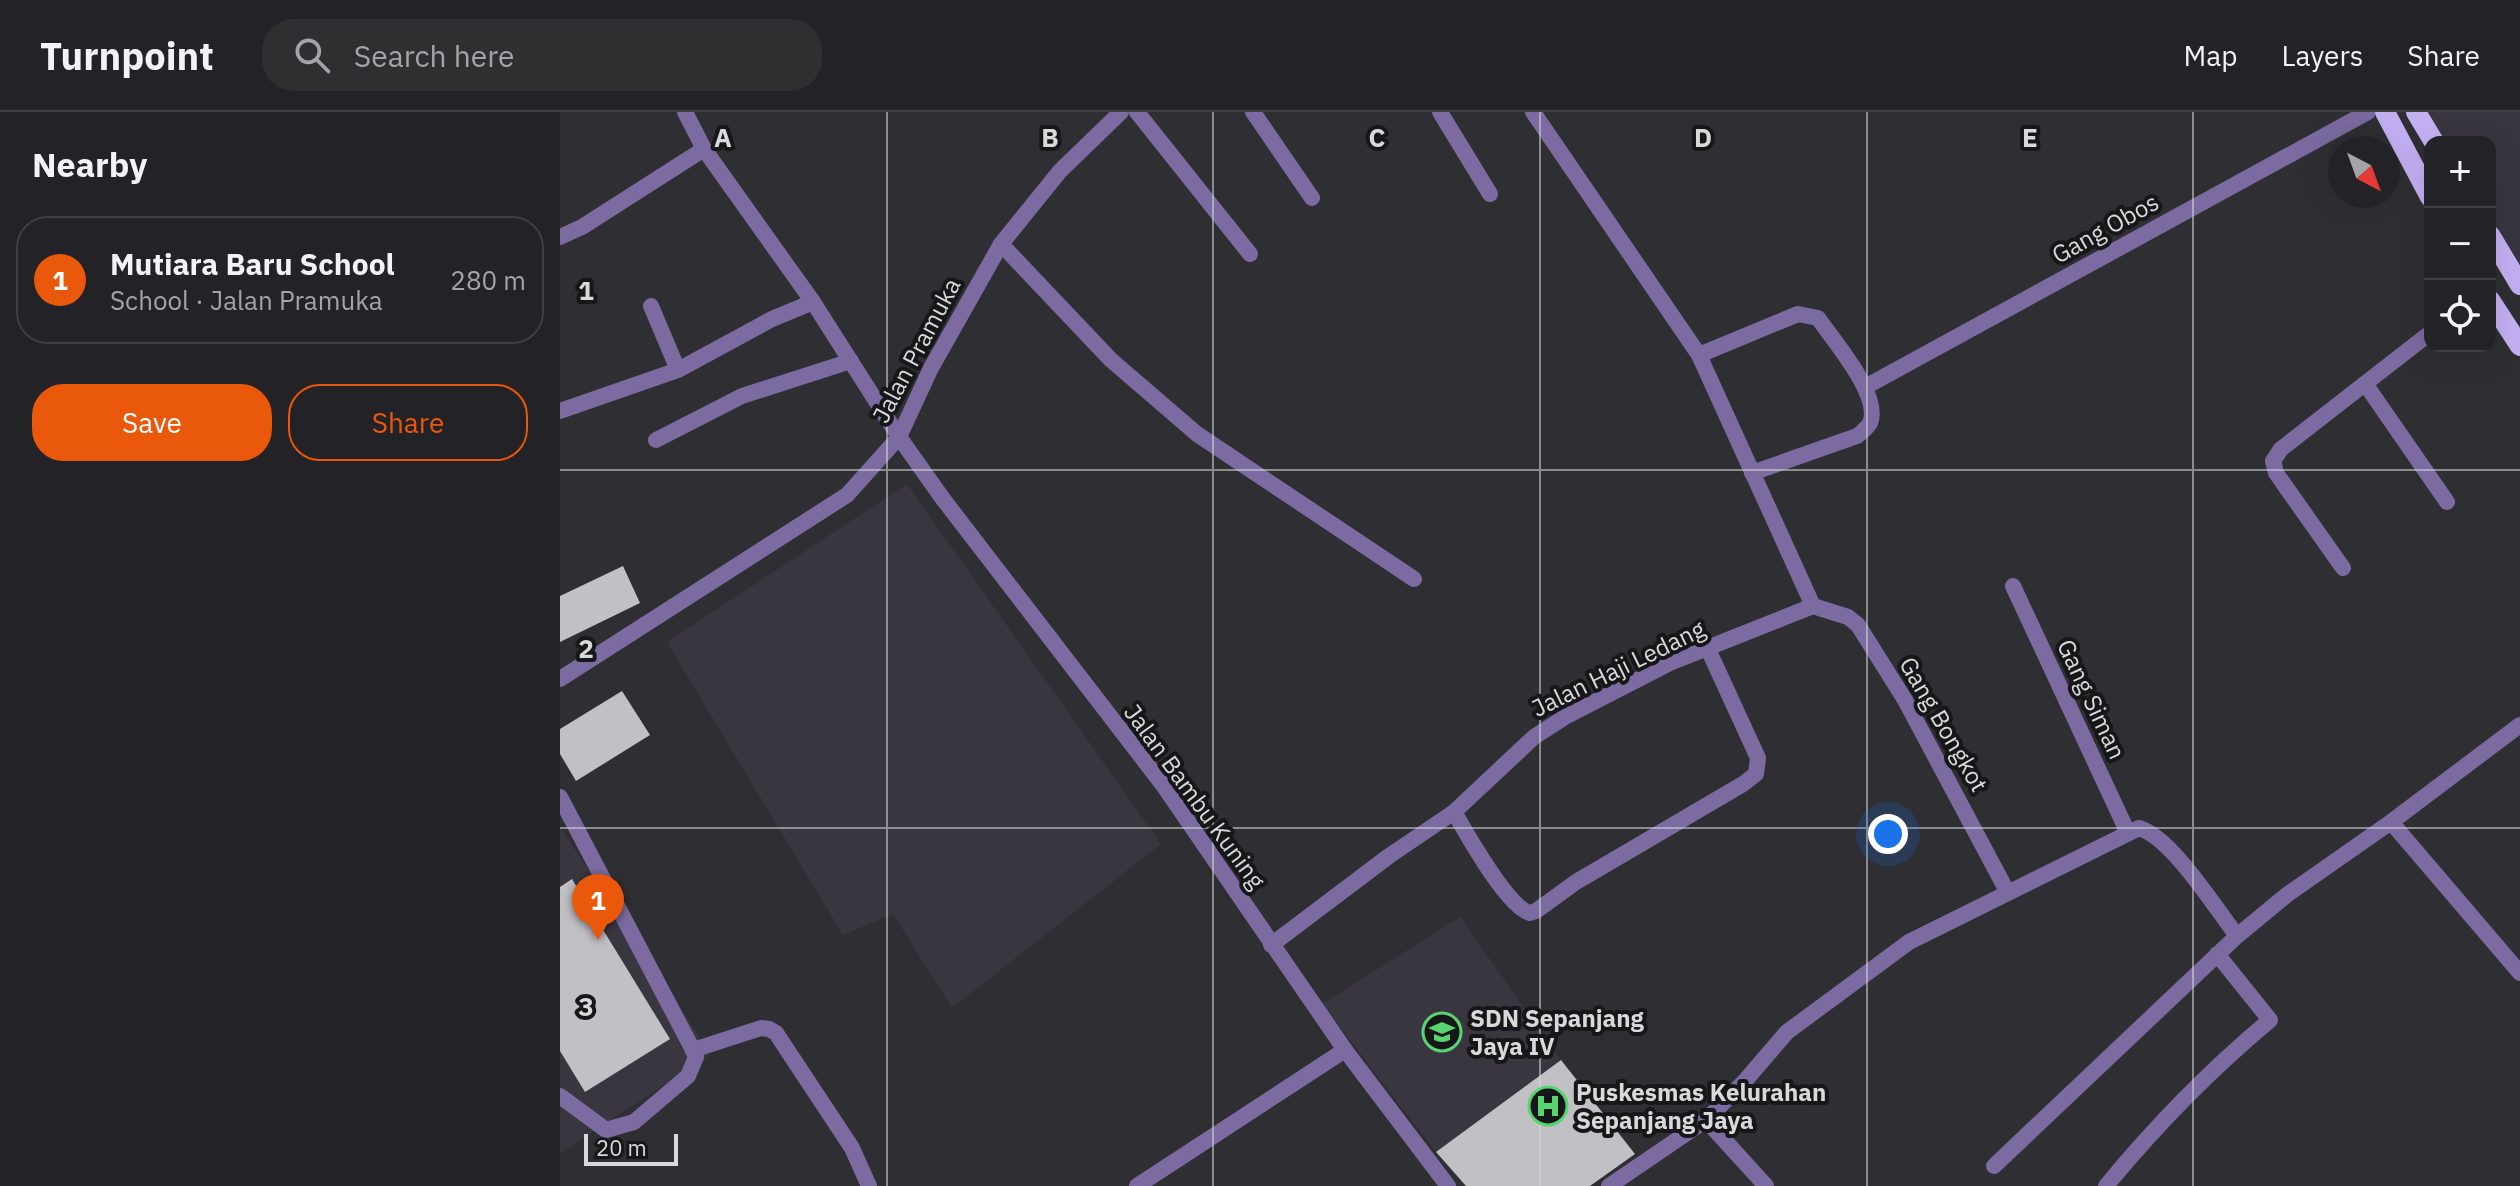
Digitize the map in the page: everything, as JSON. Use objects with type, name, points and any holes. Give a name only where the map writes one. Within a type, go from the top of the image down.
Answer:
[{"type":"main road","points":[[2385,112],[2424,186]]},
{"type":"main road","points":[[2416,112],[2430,136]]},
{"type":"main road","points":[[2496,245],[2520,285]]},
{"type":"main road","points":[[2496,309],[2520,346]]},
{"type":"street","name":"Jalan Bambu Kuning","points":[[685,112],[704,149],[813,302],[899,437],[943,499],[1163,785],[1345,1050],[1448,1186]]},
{"type":"street","name":"Jalan Pramuka","points":[[560,679],[847,495],[899,437],[931,368],[1001,244],[1060,171],[1121,112]]},
{"type":"street","points":[[1137,112],[1250,254]]},
{"type":"street","points":[[1253,112],[1312,198]]},
{"type":"street","points":[[1440,112],[1490,194]]},
{"type":"street","points":[[1533,112],[1699,355],[1813,606]]},
{"type":"street","name":"Gang Obos","points":[[1865,387],[2368,112]]},
{"type":"street","points":[[560,237],[582,227],[704,149]]},
{"type":"street","points":[[1001,244],[1111,360],[1197,434],[1414,579]]},
{"type":"street","points":[[560,411],[678,370],[772,319],[813,302]]},
{"type":"street","points":[[651,306],[678,370]]},
{"type":"street","points":[[1699,355],[1798,314],[1810,315],[1818,318],[1865,387],[1872,406],[1871,420],[1869,426],[1857,436],[1752,473]]},
{"type":"street","points":[[2343,568],[2276,473],[2273,461],[2281,449],[2424,338]]},
{"type":"street","points":[[656,440],[742,396],[851,361]]},
{"type":"street","points":[[2366,385],[2447,502]]},
{"type":"street","name":"Gang Siman","points":[[2013,586],[2128,833]]},
{"type":"street","name":"Jalan Haji Ledang","points":[[1271,945],[1389,856],[1454,812],[1534,737],[1565,717],[1672,662],[1813,606]]},
{"type":"street","name":"Gang Bongkot","points":[[1813,606],[1848,617],[1863,632],[1952,784],[2008,893]]},
{"type":"street","points":[[1454,812],[1487,867],[1515,905],[1530,913],[1576,882],[1743,784],[1756,774],[1758,758],[1708,649]]},
{"type":"street","points":[[1994,1166],[2237,936],[2288,894],[2391,822],[2520,725]]},
{"type":"street","points":[[560,797],[696,1057],[688,1076],[634,1122],[606,1130],[560,1096]]},
{"type":"street","points":[[2391,822],[2520,973]]},
{"type":"street","points":[[1609,1186],[1706,1120],[1787,1032],[1909,942],[2139,828],[2149,831],[2167,845],[2237,936]]},
{"type":"street","points":[[2106,1186],[2153,1129],[2206,1075],[2270,1020],[2217,954]]},
{"type":"street","points":[[693,1050],[761,1028],[776,1033],[852,1148],[869,1186]]},
{"type":"street","points":[[1137,1186],[1345,1050]]},
{"type":"street","points":[[1706,1120],[1766,1186]]},
{"type":"shaded area","points":[[2416,112],[2520,112],[2520,285],[2496,245],[2496,136],[2430,136]]},
{"type":"shaded area","points":[[907,484],[1161,844],[952,1008],[893,914],[843,935],[667,642]]},
{"type":"shaded area","points":[[560,827],[711,1054],[560,1154]]},
{"type":"shaded area","name":"SDN Sepanjang Jaya IV","points":[[1460,917],[1561,1060],[1436,1152],[1322,1004]]},
{"type":"building","points":[[623,566],[640,603],[560,642],[560,596]]},
{"type":"building","points":[[622,691],[650,735],[576,781],[560,754],[560,729]]},
{"type":"building","points":[[572,879],[670,1039],[585,1092],[560,1051],[560,887]]},
{"type":"building","name":"Puskesmas Kelurahan Sepanjang Jaya","points":[[1561,1060],[1635,1154],[1590,1186],[1466,1186],[1436,1152]]},
{"type":"place","name":"Mutiara Baru School","points":[[598,940]]},
{"type":"place","name":"SDN Sepanjang Jaya IV","points":[[1442,1032]]},
{"type":"place","name":"Puskesmas Kelurahan Sepanjang Jaya","points":[[1548,1106]]}]
